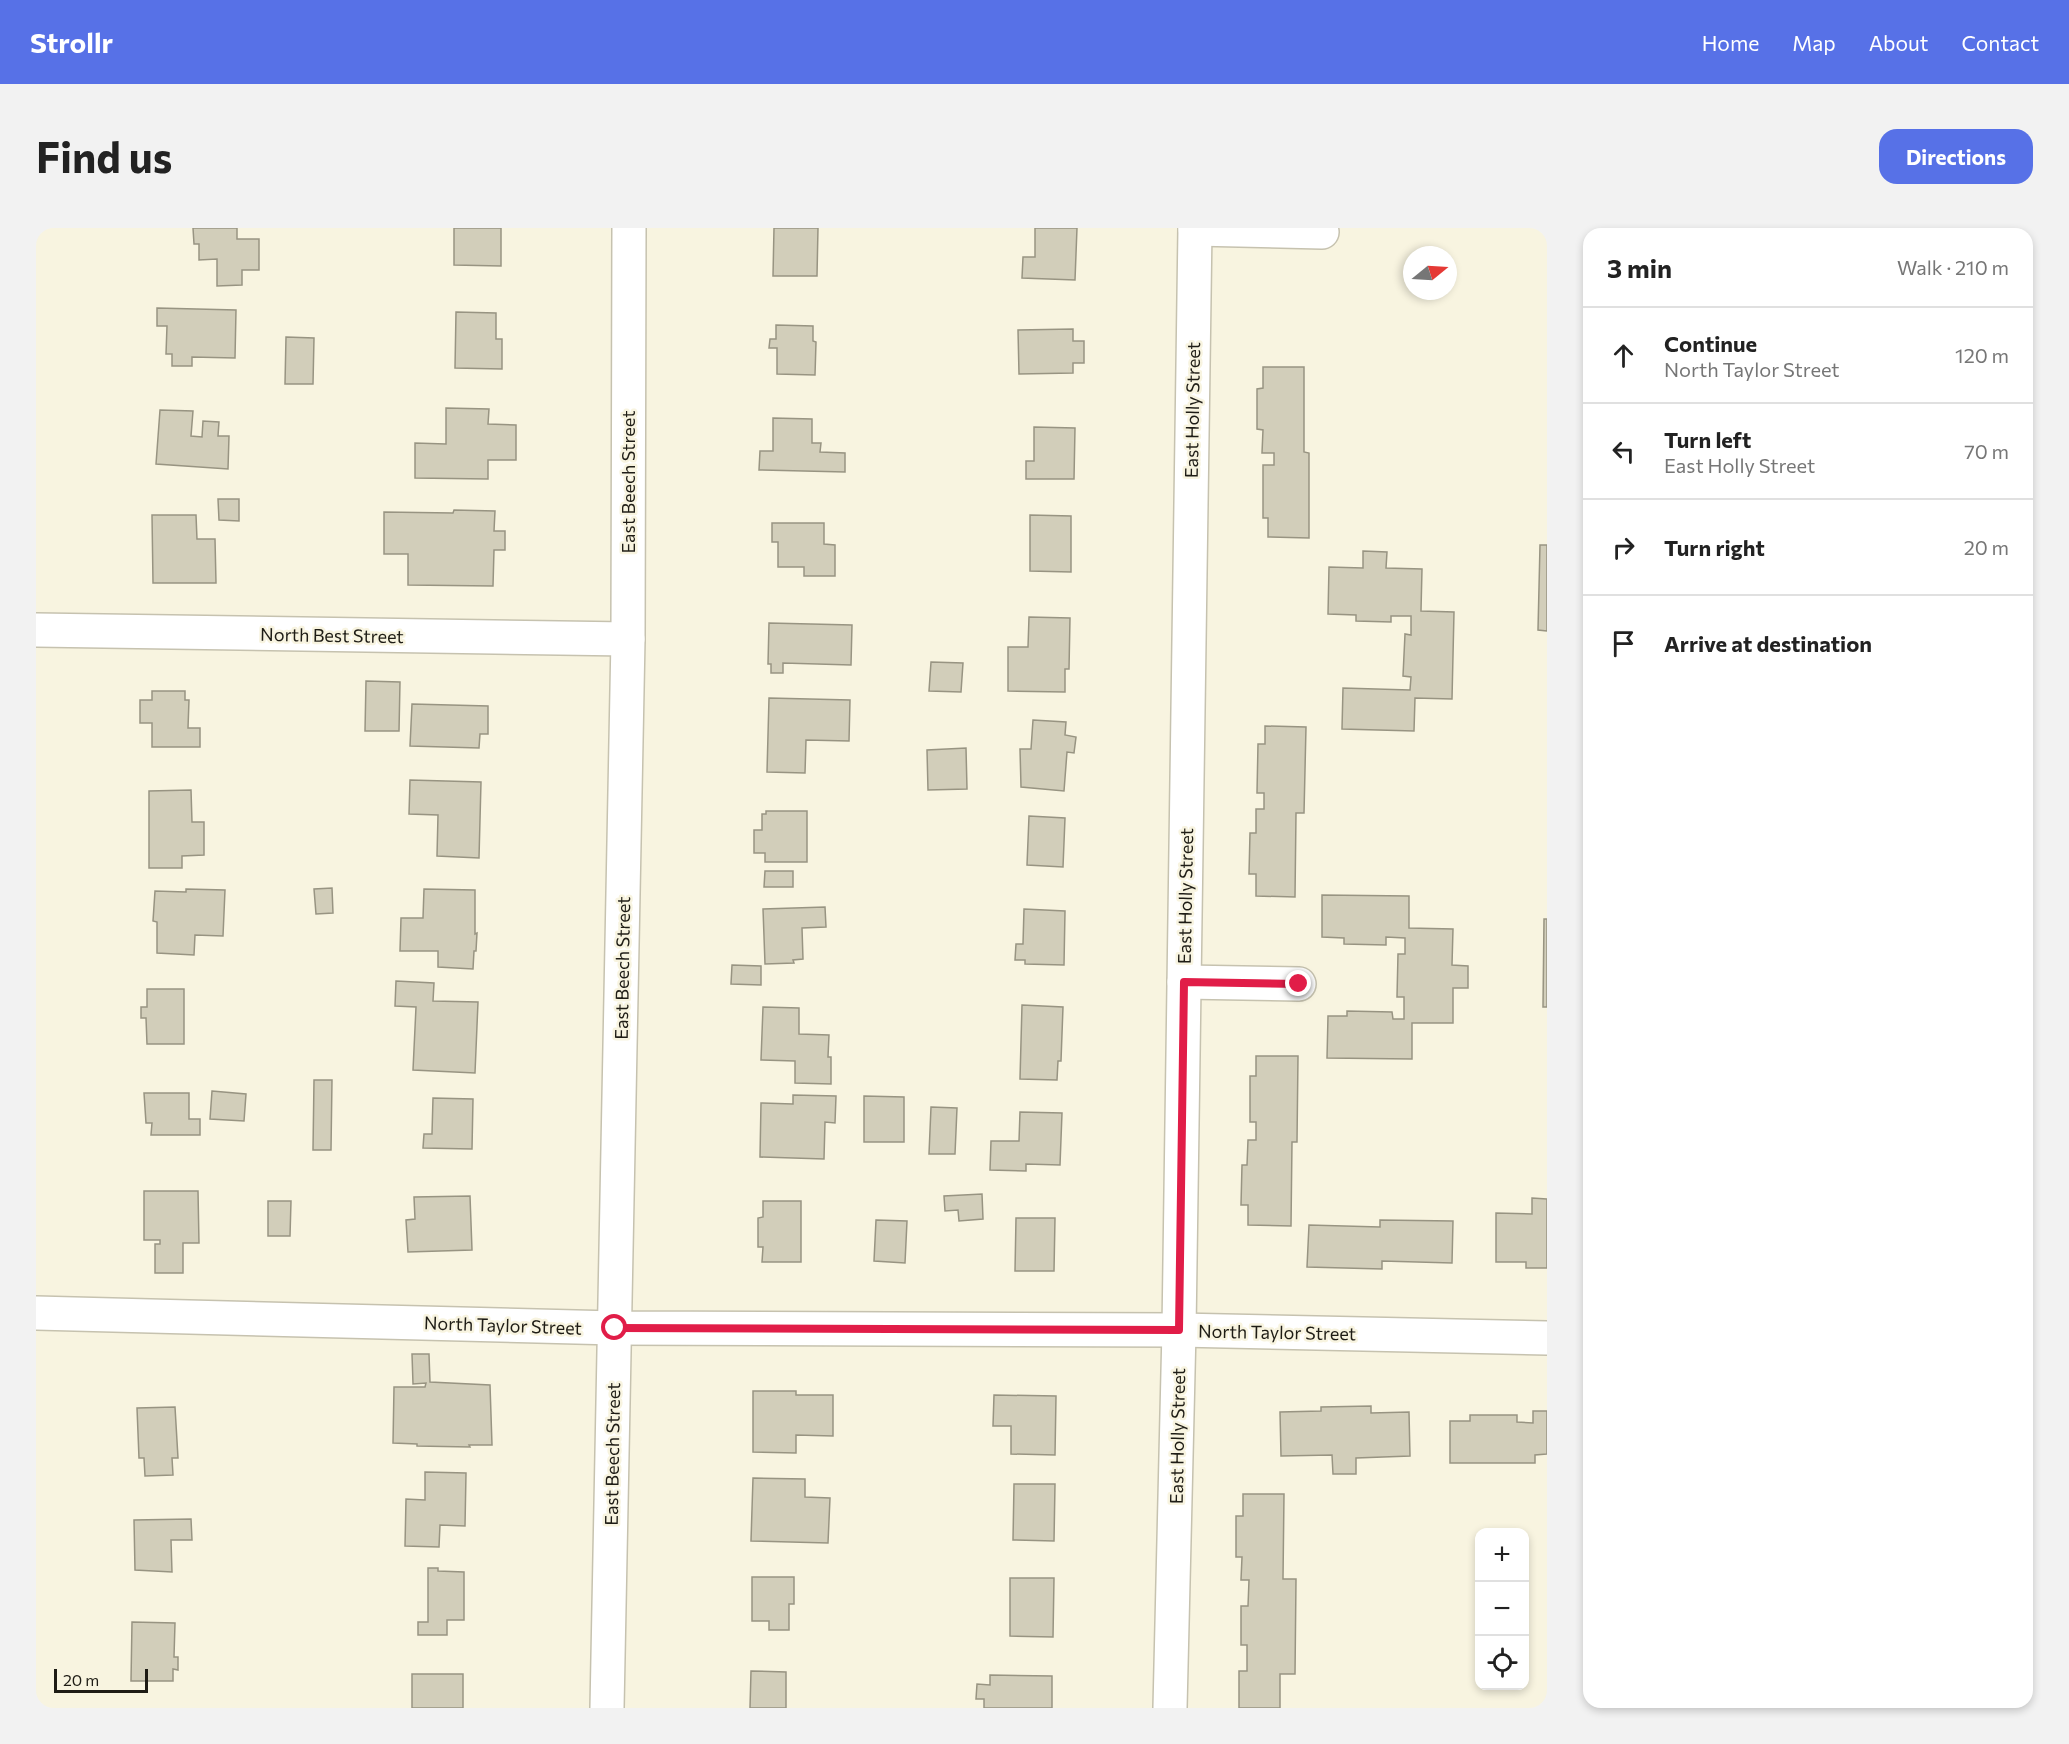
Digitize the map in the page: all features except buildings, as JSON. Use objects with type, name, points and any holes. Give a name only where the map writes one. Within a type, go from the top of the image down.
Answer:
[{"type":"street","name":"East Beech Street","points":[[607,1708],[628,639],[628,228]]},
{"type":"street","points":[[1195,229],[1322,231]]},
{"type":"street","name":"East Holly Street","points":[[1170,1708],[1179,1330],[1195,229]]},
{"type":"street","name":"North Best Street","points":[[36,630],[628,639]]},
{"type":"street","points":[[1184,982],[1299,984]]},
{"type":"street","name":"North Taylor Street","points":[[36,1313],[615,1328],[1179,1330],[1547,1338]]},
{"type":"route","points":[[615,1328],[1179,1330],[1184,982],[1299,984]]}]
